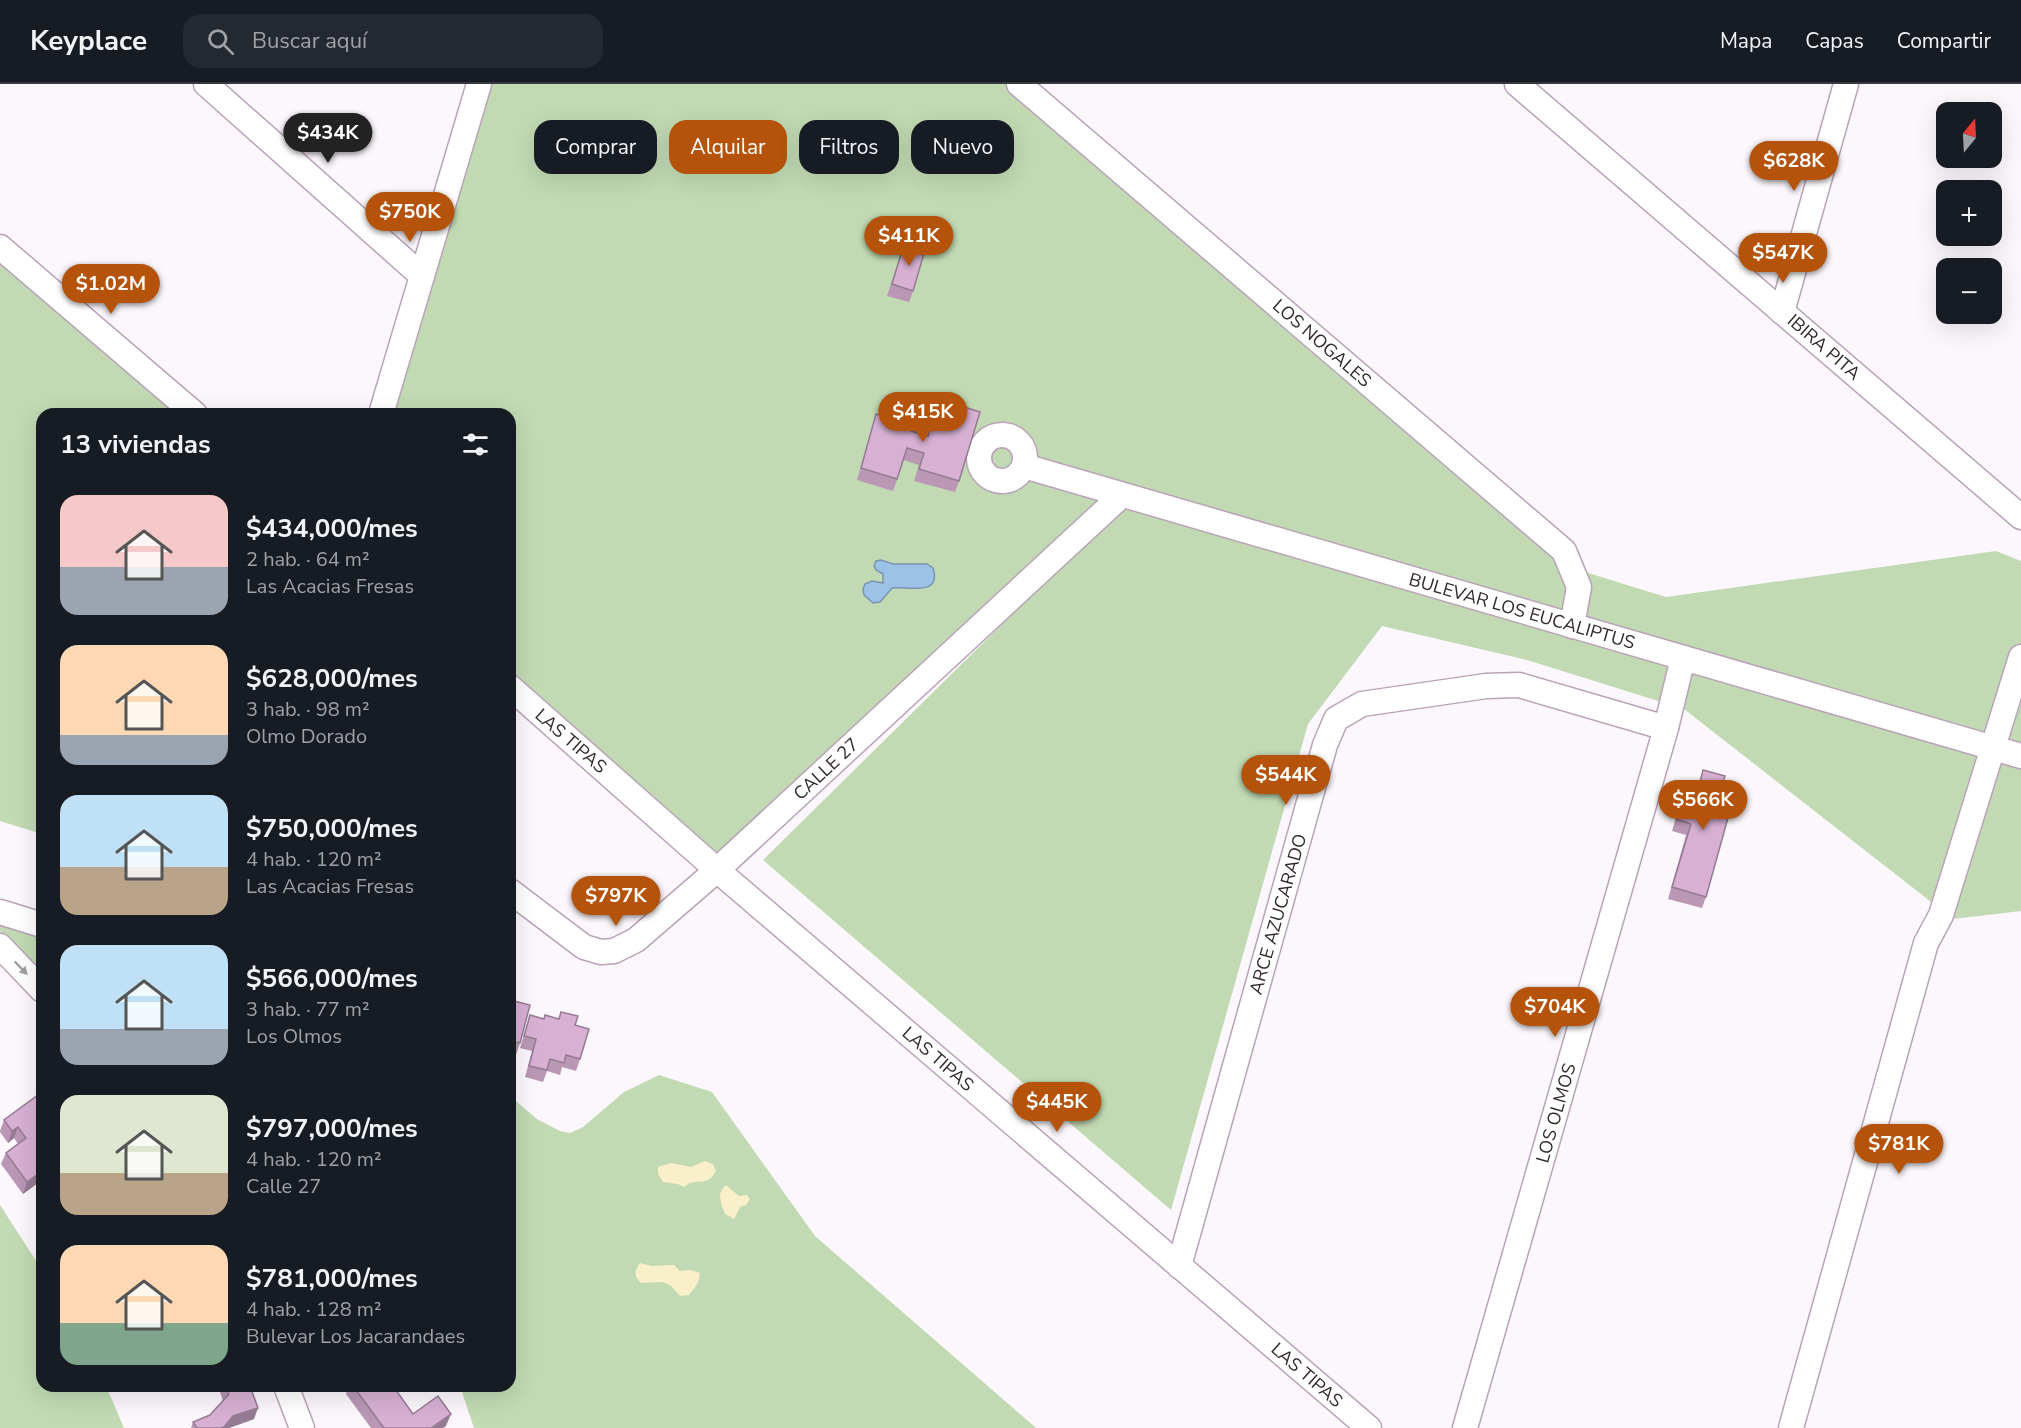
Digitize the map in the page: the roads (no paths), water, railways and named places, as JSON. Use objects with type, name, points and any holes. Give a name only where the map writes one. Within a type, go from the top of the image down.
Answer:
[{"type":"street","points":[[206,84],[422,276]]},
{"type":"street","points":[[383,408],[479,84]]},
{"type":"street","name":"LOS NOGALES","points":[[1019,84],[1564,551],[1579,587],[1572,626]]},
{"type":"street","name":"IBIRA PITA","points":[[1517,84],[2021,517]]},
{"type":"street","points":[[1782,312],[1846,84]]},
{"type":"street","points":[[0,247],[188,408]]},
{"type":"street","name":"BULEVAR LOS EUCALIPTUS","points":[[1023,466],[2021,756]]},
{"type":"street","name":"CALLE 27","points":[[516,896],[584,947],[601,952],[614,951],[636,940],[717,870],[1122,495]]},
{"type":"street","points":[[1791,1428],[1926,942],[1941,915],[2021,657]]},
{"type":"street","name":"LOS OLMOS","points":[[1466,1428],[1666,728],[1683,658]]},
{"type":"street","name":"ARCE AZUCARADO","points":[[1179,1266],[1325,745],[1336,719],[1362,704],[1486,686],[1519,685],[1666,728]]},
{"type":"street","name":"LAS TIPAS","points":[[516,692],[717,870],[1369,1428]]},
{"type":"street","points":[[0,912],[36,923]]},
{"type":"street","points":[[1806,1428],[1941,944],[1941,915]]},
{"type":"street","points":[[0,946],[36,984]]},
{"type":"street","points":[[288,1392],[302,1428]]},
{"type":"water","points":[[881,560],[893,564],[927,564],[933,568],[933,583],[922,588],[892,588],[880,602],[873,603],[864,595],[863,589],[865,584],[872,581],[883,583],[883,574],[874,566],[876,561]]}]
